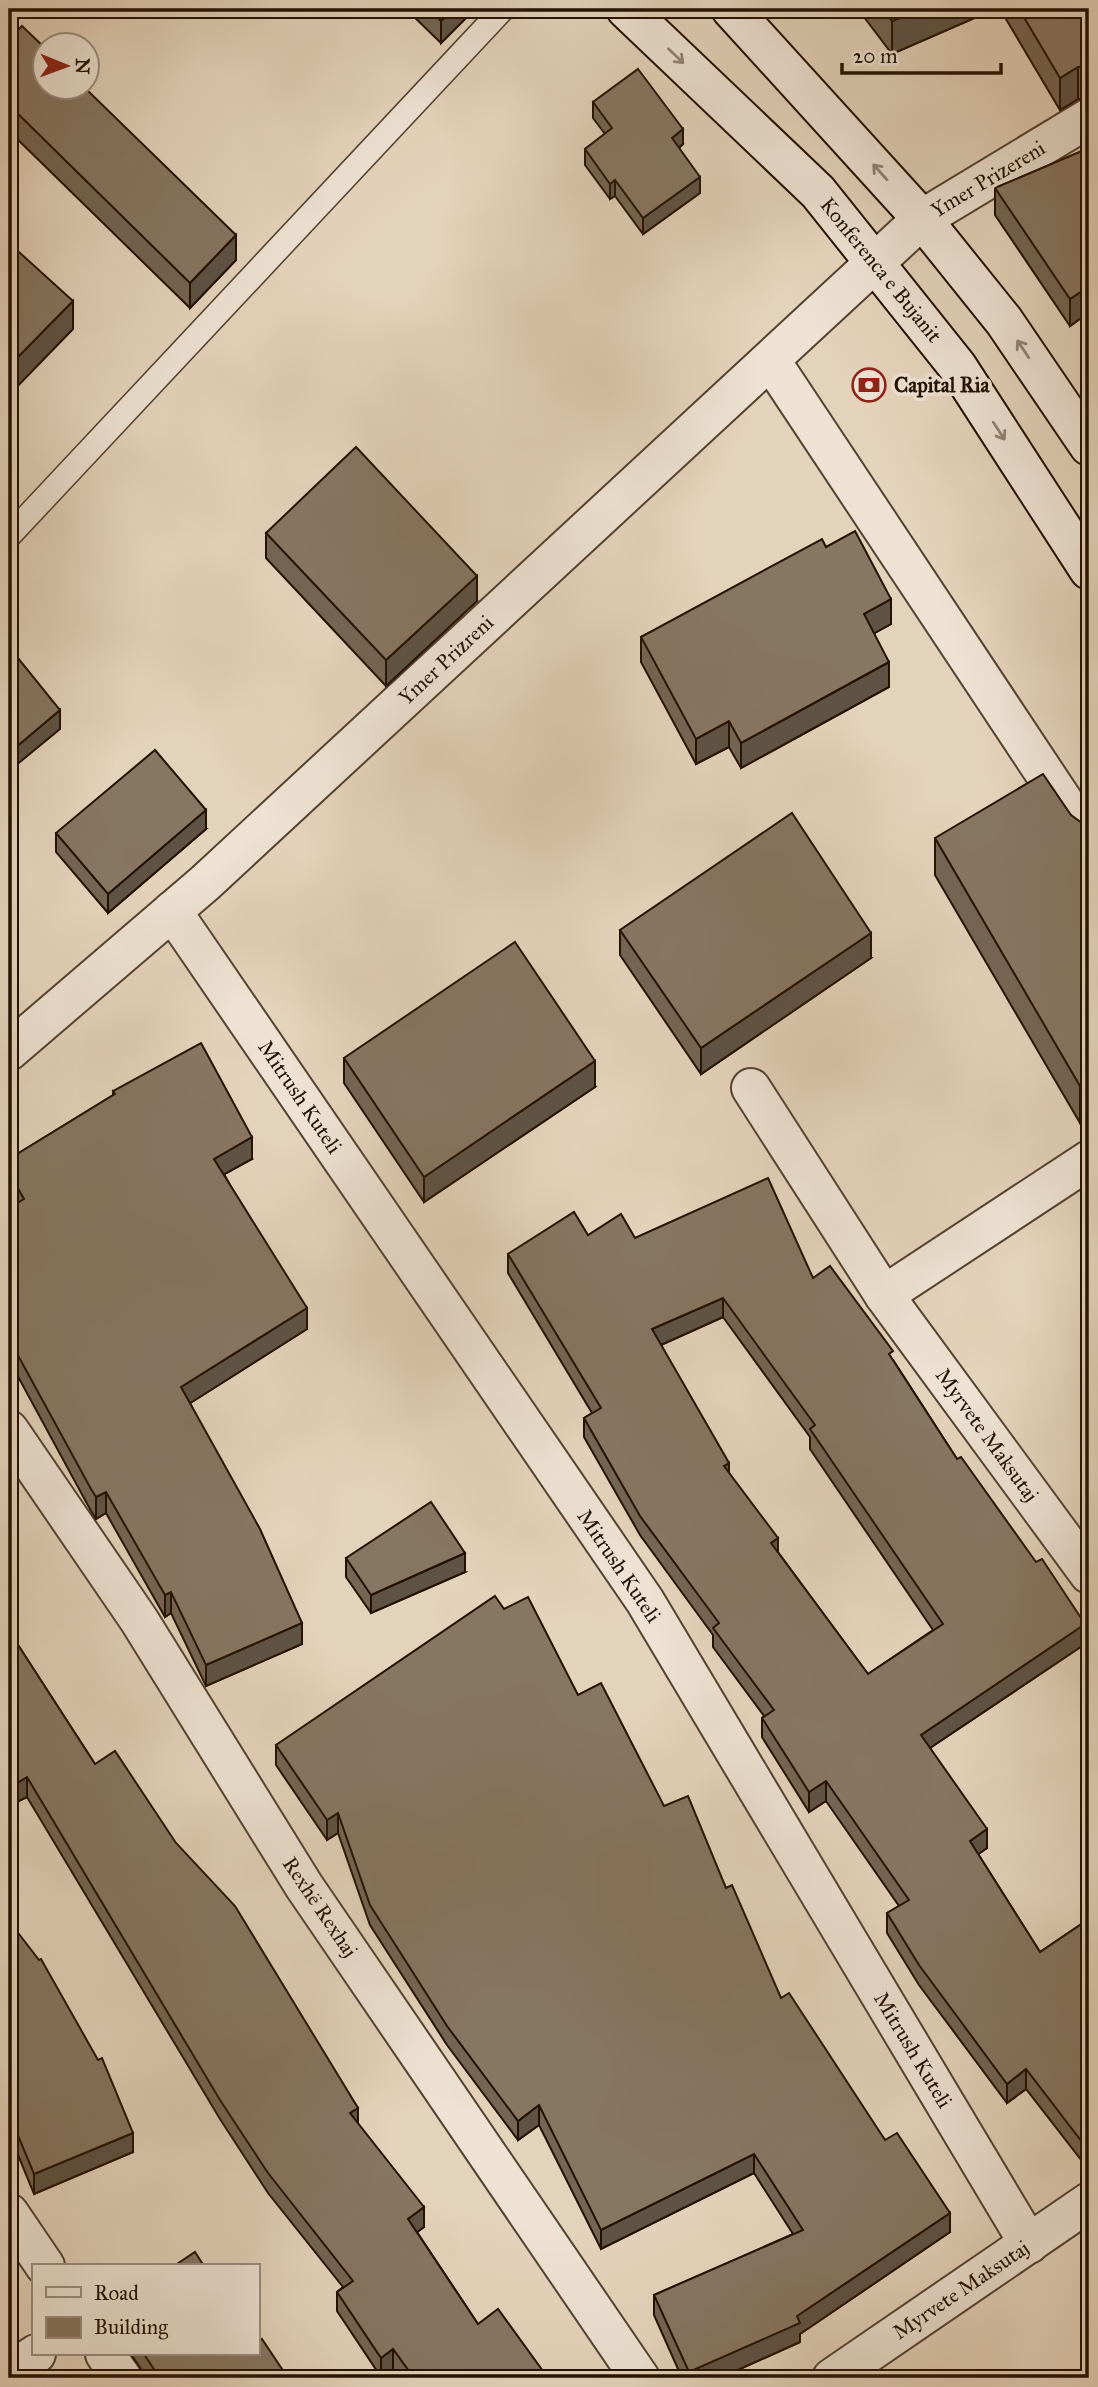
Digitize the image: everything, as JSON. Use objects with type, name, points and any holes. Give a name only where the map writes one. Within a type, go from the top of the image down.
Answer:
[{"type":"street","name":"Konferenca e Bujanit","points":[[626,9],[818,192],[957,366],[1089,570]]},
{"type":"street","points":[[731,9],[922,219],[1004,321],[1089,446]]},
{"type":"street","name":"Ymer Prizereni","points":[[877,264],[922,219],[1089,118]]},
{"type":"street","name":"Ymer Prizreni","points":[[9,1051],[172,911],[877,264]]},
{"type":"street","points":[[771,361],[1089,840]]},
{"type":"street","name":"Mitrush Kuteli","points":[[172,911],[645,1601],[1029,2244]]},
{"type":"street","name":"Myrvete Maksutaj","points":[[751,1088],[884,1295],[1089,1574]]},
{"type":"street","points":[[884,1295],[1089,1160]]},
{"type":"street","name":"Rexhë Rexhaj","points":[[9,1430],[139,1620],[304,1886],[640,2378]]},
{"type":"street","name":"Myrvete Maksutaj","points":[[832,2378],[1089,2202]]},
{"type":"street","points":[[9,2213],[44,2264]]},
{"type":"street","points":[[9,2372],[33,2356]]},
{"type":"street","points":[[106,2356],[122,2378]]},
{"type":"lane","points":[[9,536],[503,9]]},
{"type":"building","points":[[429,9],[453,9],[441,21]]},
{"type":"building","points":[[882,9],[921,9],[892,21]]},
{"type":"building","points":[[1019,9],[1089,9],[1089,66],[1078,67],[1060,78]]},
{"type":"building","points":[[22,26],[32,36],[32,102],[99,102],[236,235],[190,283],[9,105],[9,39]]},
{"type":"building","points":[[638,69],[683,129],[672,138],[700,177],[643,218],[615,180],[610,184],[585,149],[612,128],[593,102]]},
{"type":"building","points":[[1089,148],[1089,288],[1070,299],[995,188]]},
{"type":"building","points":[[9,243],[73,301],[9,366]]},
{"type":"building","points":[[356,447],[477,576],[386,660],[266,533]]},
{"type":"building","points":[[855,531],[891,599],[864,614],[889,662],[741,743],[729,721],[696,739],[641,637],[822,539],[826,547]]},
{"type":"building","points":[[9,647],[60,710],[9,753]]},
{"type":"building","points":[[155,750],[206,810],[108,894],[56,833]]},
{"type":"building","points":[[1043,774],[1071,815],[1082,823],[1089,836],[1089,1080],[1080,1086],[935,838]]},
{"type":"building","points":[[792,813],[871,933],[701,1048],[620,930]]},
{"type":"building","points":[[515,942],[595,1061],[424,1177],[344,1058]]},
{"type":"building","points":[[201,1043],[252,1137],[214,1159],[307,1308],[181,1387],[260,1529],[302,1623],[206,1665],[171,1592],[165,1595],[106,1492],[96,1497],[9,1339],[9,1208],[24,1199],[9,1173],[9,1159],[115,1094],[113,1091]]},
{"type":"building","points":[[768,1178],[813,1278],[830,1266],[893,1351],[889,1354],[957,1459],[961,1457],[1036,1562],[1042,1559],[1085,1624],[921,1735],[987,1829],[970,1841],[1040,1952],[1089,1919],[1089,2151],[1026,2069],[1007,2084],[919,1965],[887,1913],[909,1900],[826,1781],[809,1792],[762,1718],[774,1710],[713,1628],[719,1623],[640,1516],[584,1418],[601,1408],[508,1254],[574,1212],[588,1235],[621,1214],[635,1238]],"holes":[[[723,1298],[815,1425],[810,1429],[943,1624],[868,1674],[771,1543],[778,1538],[724,1466],[729,1463],[652,1329]]]},
{"type":"building","points":[[431,1502],[465,1553],[371,1595],[346,1558]]},
{"type":"building","points":[[495,1596],[504,1609],[528,1597],[578,1695],[601,1683],[664,1806],[688,1796],[726,1888],[732,1885],[781,1998],[789,1993],[885,2140],[897,2133],[950,2213],[797,2316],[800,2323],[689,2372],[654,2295],[803,2230],[754,2154],[601,2230],[539,2105],[518,2121],[447,2026],[370,1905],[338,1813],[327,1820],[276,1745]]},
{"type":"building","points":[[9,1631],[95,1764],[115,1751],[176,1843],[235,1906],[358,2108],[350,2113],[424,2207],[408,2219],[478,2324],[498,2309],[548,2378],[414,2378],[393,2349],[381,2358],[337,2292],[353,2281],[268,2173],[220,2100],[27,1777],[17,1783],[9,1772]]},
{"type":"building","points":[[9,1921],[39,1960],[41,1959],[98,2060],[102,2058],[133,2133],[34,2174],[9,2114]]},
{"type":"building","points":[[195,2252],[203,2264],[177,2264]]},
{"type":"building","points":[[262,2339],[288,2378],[169,2378],[164,2370],[157,2374],[145,2356],[259,2356],[259,2341]]},
{"type":"place","name":"Capital Ria","points":[[869,385]]}]
